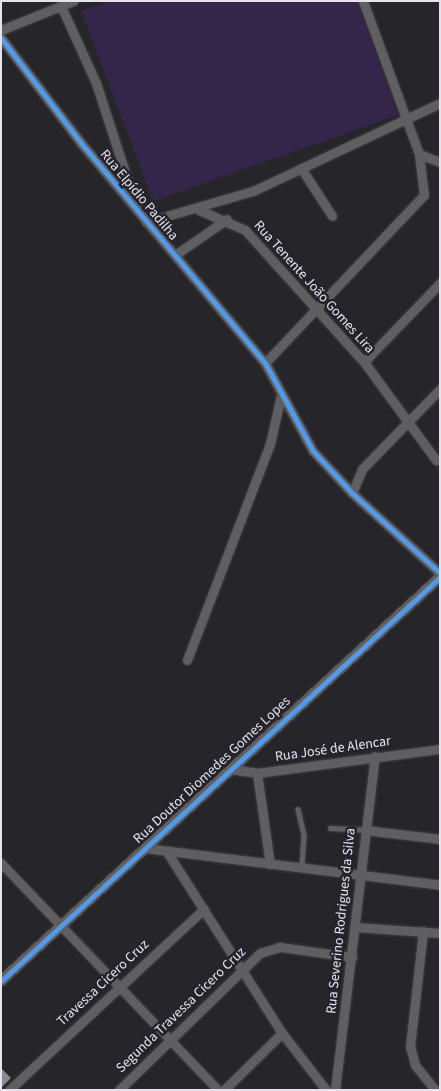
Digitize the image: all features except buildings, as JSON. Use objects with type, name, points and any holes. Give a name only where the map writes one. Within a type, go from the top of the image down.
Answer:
[{"type":"street","points":[[1,30],[73,1]]},
{"type":"street","points":[[265,363],[318,309],[380,236],[424,195],[420,154],[363,1]]},
{"type":"street","points":[[61,6],[96,83],[137,211]]},
{"type":"street","name":"Rua Elpídio Padilha","points":[[1,38],[137,211],[265,363],[313,451],[352,493],[440,573]]},
{"type":"street","points":[[146,222],[199,210],[301,168],[440,104]]},
{"type":"street","points":[[420,154],[440,162]]},
{"type":"street","points":[[301,168],[332,216]]},
{"type":"street","name":"Rua Tenente João Gomes Lira","points":[[199,210],[227,219],[245,230],[364,362],[405,423],[436,460]]},
{"type":"street","points":[[175,255],[227,219]]},
{"type":"street","points":[[364,362],[440,283]]},
{"type":"street","points":[[352,493],[362,469],[440,389]]},
{"type":"street","points":[[187,660],[270,444],[281,395]]},
{"type":"street","name":"Rua Doutor Diomedes Gomes Lopes","points":[[1,981],[440,577]]},
{"type":"street","name":"Rua José de Alencar","points":[[230,769],[257,773],[375,756],[440,749]]},
{"type":"street","name":"Rua Severino Rodrigues da Silva","points":[[335,1090],[375,756]]},
{"type":"street","points":[[257,773],[270,864]]},
{"type":"street","points":[[365,830],[440,839]]},
{"type":"street","points":[[145,848],[359,877],[440,885]]},
{"type":"street","points":[[167,852],[282,1034],[326,1090]]},
{"type":"street","points":[[1,862],[64,925],[218,1090]]},
{"type":"street","name":"Travessa Cicero Cruz","points":[[9,1090],[204,909]]},
{"type":"street","points":[[355,927],[440,933]]},
{"type":"street","points":[[423,932],[410,1046],[415,1065],[435,1090]]},
{"type":"street","name":"Segunda Travessa Cicero Cruz","points":[[119,1090],[241,969],[260,953],[280,947],[352,957]]},
{"type":"street","points":[[224,1090],[282,1034]]},
{"type":"lane","points":[[298,809],[304,836],[302,868]]},
{"type":"lane","points":[[330,828],[365,830]]},
{"type":"shaded area","points":[[109,1],[357,1],[398,115],[153,201],[81,11]]},
{"type":"cycle path","points":[[1,38],[81,143],[265,363],[313,451],[352,493],[440,573]]},
{"type":"cycle path","points":[[1,981],[440,577]]}]
